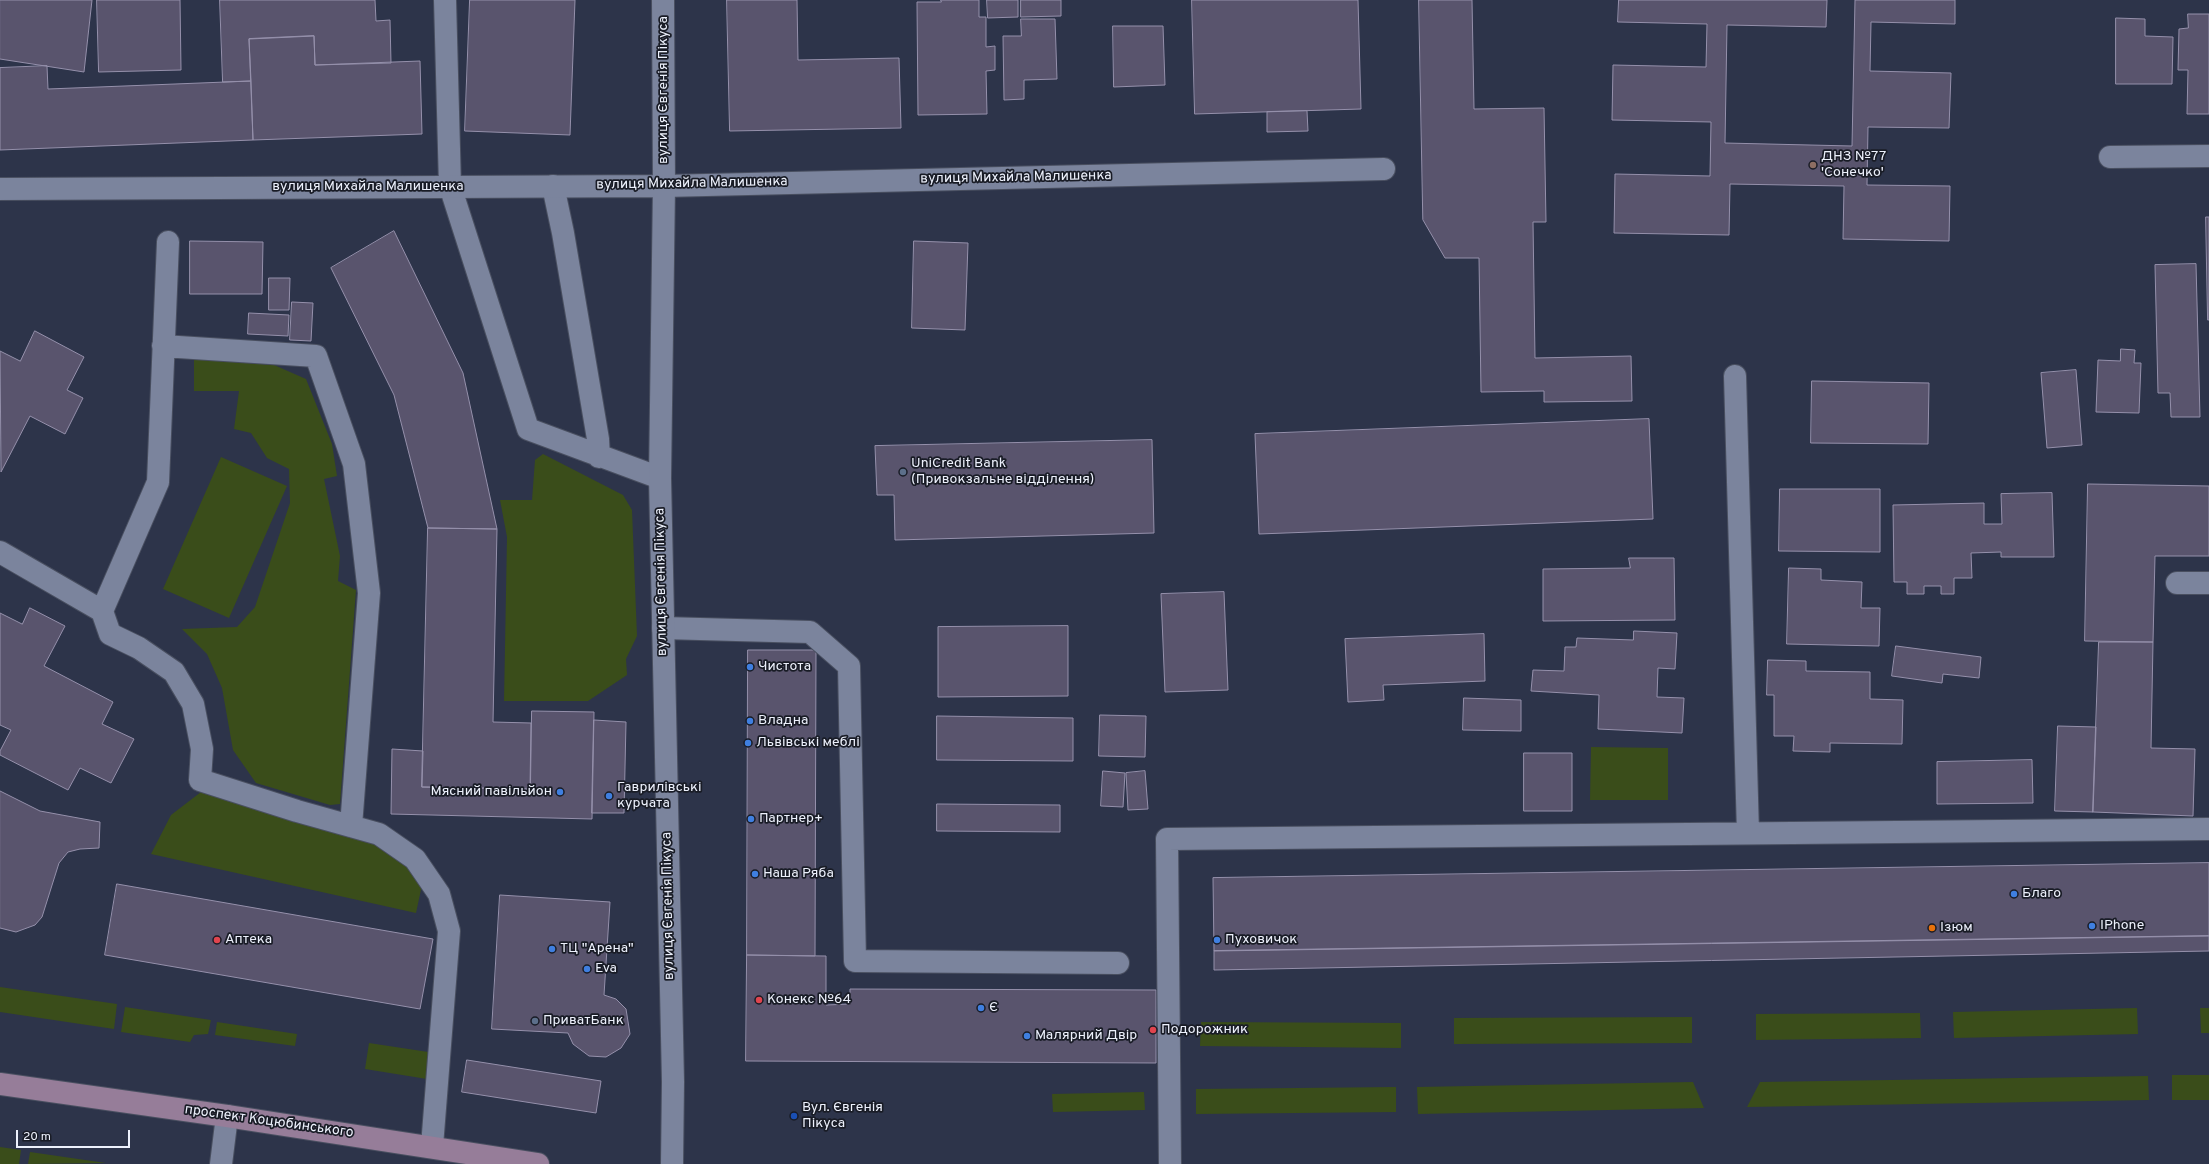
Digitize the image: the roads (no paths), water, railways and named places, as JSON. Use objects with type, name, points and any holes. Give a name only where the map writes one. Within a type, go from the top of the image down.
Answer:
[{"type":"main road","name":"проспект Коцюбинського","points":[[0,1084],[432,1146],[538,1164]]},
{"type":"street","points":[[445,0],[450,186],[528,429],[660,478]]},
{"type":"street","name":"вулиця Євгенія Пікуса","points":[[663,0],[664,186],[660,478],[673,1082],[672,1164]]},
{"type":"street","points":[[2110,158],[2209,156]]},
{"type":"street","name":"вулиця Михайла Малишенка","points":[[0,189],[664,186],[1384,170]]},
{"type":"street","points":[[553,186],[563,233],[600,457]]},
{"type":"street","points":[[102,611],[158,482],[168,242]]},
{"type":"street","points":[[163,346],[316,356],[354,464],[369,593],[351,826]]},
{"type":"street","points":[[1735,376],[1748,833]]},
{"type":"street","points":[[0,552],[102,611],[110,634],[139,648],[174,672],[192,704],[202,749],[200,780],[298,812],[379,834],[415,859],[439,894],[449,931],[432,1146]]},
{"type":"street","points":[[2177,583],[2209,583]]},
{"type":"street","points":[[663,628],[810,632],[849,666],[855,961],[1118,963]]},
{"type":"street","points":[[1170,1164],[1167,839],[2209,829]]},
{"type":"street","points":[[221,1164],[227,1116]]},
{"type":"place","name":"ДНЗ №77 'Сонечко'","points":[[1813,165]]},
{"type":"place","name":"UniCredit Bank (Привокзальне відділення)","points":[[903,472]]},
{"type":"place","name":"Чистота","points":[[750,667]]},
{"type":"place","name":"Владна","points":[[750,721]]},
{"type":"place","name":"Львівські меблі","points":[[748,743]]},
{"type":"place","name":"Мясний павільйон","points":[[560,792]]},
{"type":"place","name":"Гаврилівські курчата","points":[[609,796]]},
{"type":"place","name":"Партнер+","points":[[751,819]]},
{"type":"place","name":"Наша Ряба","points":[[755,874]]},
{"type":"place","name":"Благо","points":[[2014,894]]},
{"type":"place","name":"IPhone","points":[[2092,926]]},
{"type":"place","name":"Ізюм","points":[[1932,928]]},
{"type":"place","name":"Аптека","points":[[217,940]]},
{"type":"place","name":"Пуховичок","points":[[1217,940]]},
{"type":"place","name":"ТЦ \"Арена\"","points":[[552,949]]},
{"type":"place","name":"Eva","points":[[587,969]]},
{"type":"place","name":"Конекс №64","points":[[759,1000]]},
{"type":"place","name":"Є","points":[[981,1008]]},
{"type":"place","name":"ПриватБанк","points":[[535,1021]]},
{"type":"place","name":"Подорожник","points":[[1153,1030]]},
{"type":"place","name":"Малярний Двір","points":[[1027,1036]]},
{"type":"place","name":"Вул. Євгенія Пікуса","points":[[794,1116]]}]
